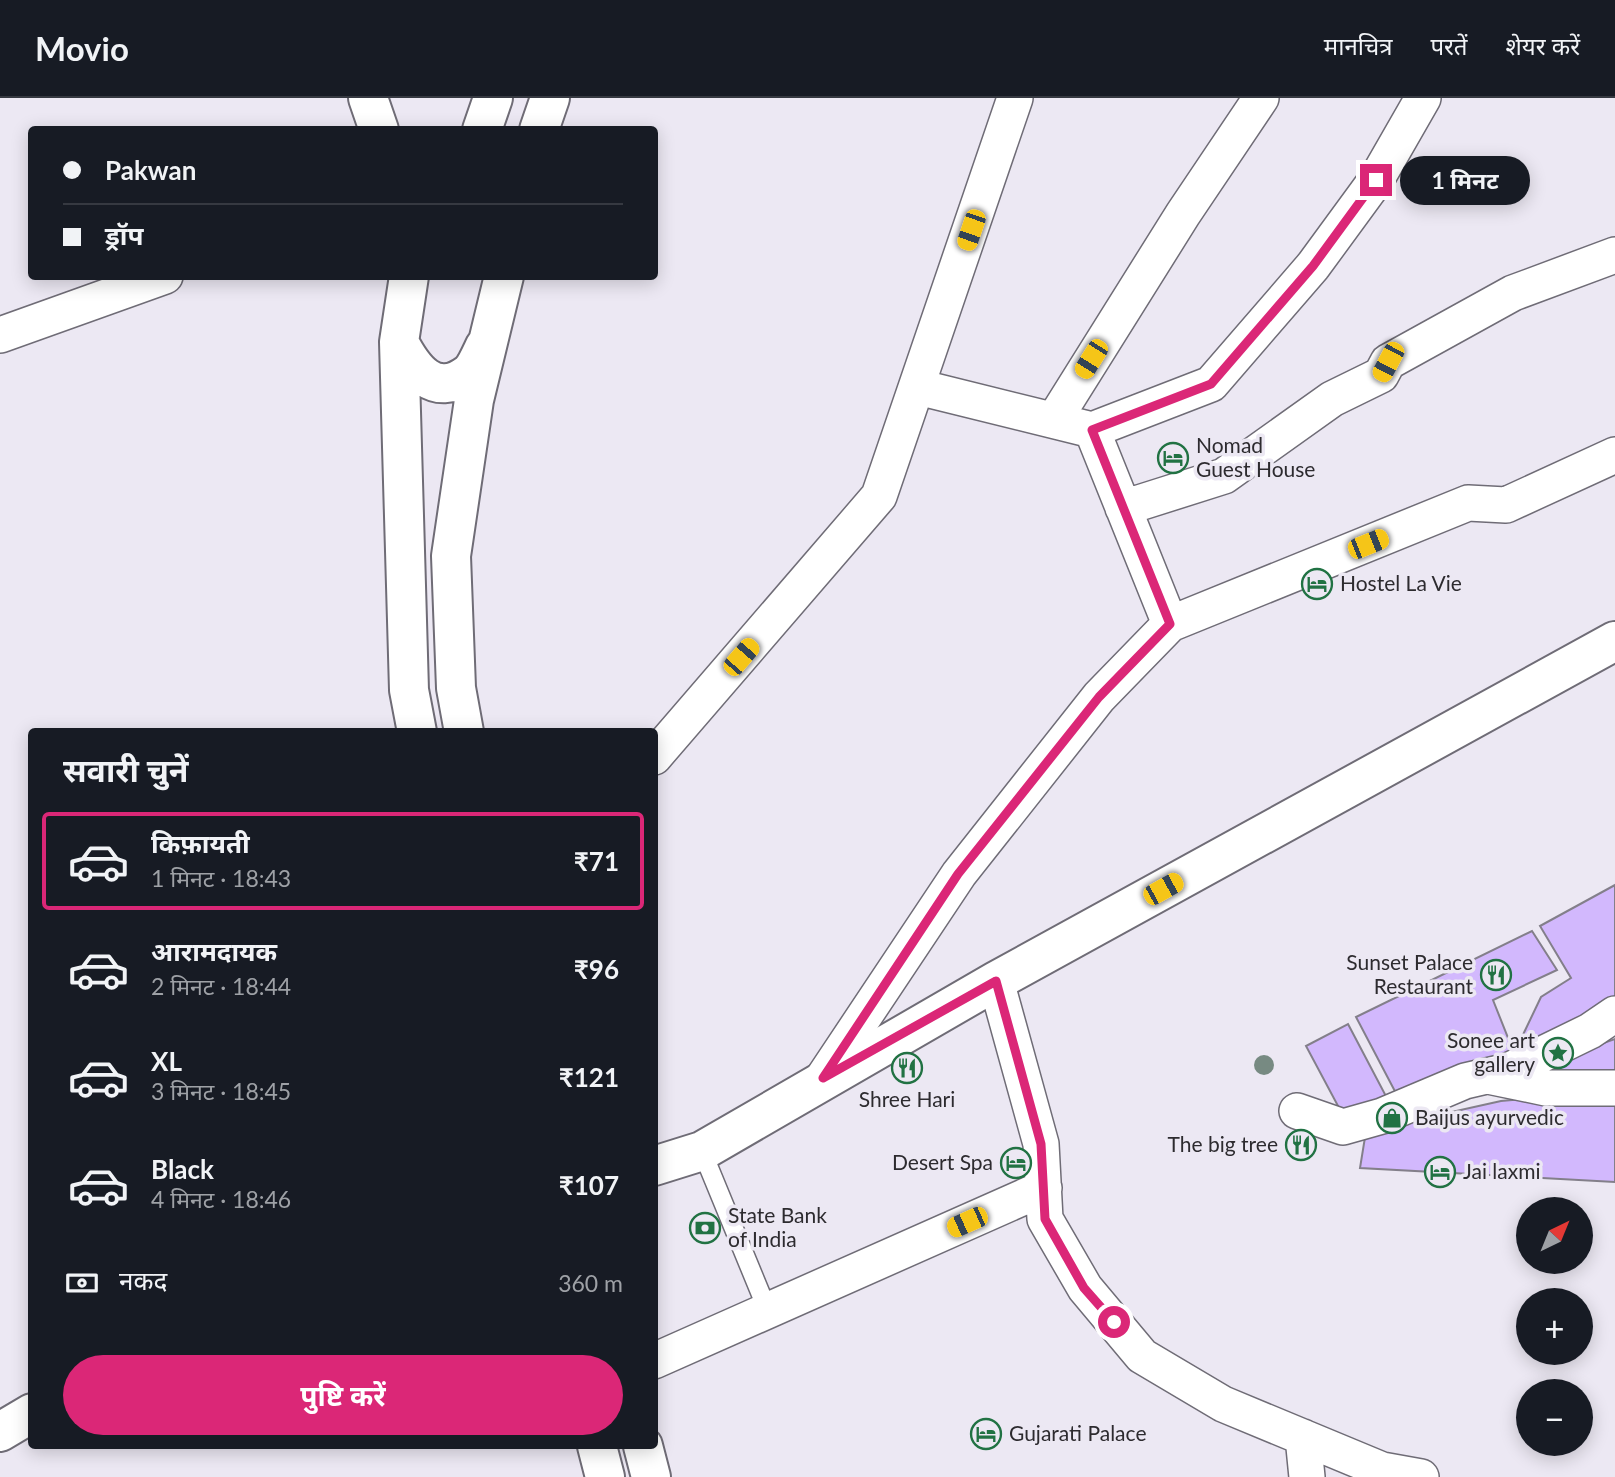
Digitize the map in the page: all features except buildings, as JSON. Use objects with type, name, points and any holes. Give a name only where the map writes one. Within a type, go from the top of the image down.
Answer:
[{"type":"main road","points":[[368,98],[378,126]]},
{"type":"main road","points":[[483,126],[493,98]]},
{"type":"main road","points":[[540,126],[550,98]]},
{"type":"main road","points":[[407,280],[399,342],[409,690],[417,728]]},
{"type":"main road","points":[[463,728],[456,688],[450,556],[474,400],[503,280]]},
{"type":"main road","points":[[399,342],[413,368],[428,380],[449,383],[469,373],[488,341]]},
{"type":"main road","points":[[658,1165],[702,1151],[823,1078],[996,981],[1615,641]]},
{"type":"main road","points":[[0,1432],[28,1415]]},
{"type":"main road","points":[[598,1449],[605,1477]]},
{"type":"main road","points":[[644,1449],[651,1477]]},
{"type":"street","points":[[658,752],[879,496],[1015,98]]},
{"type":"street","points":[[1054,420],[1183,214],[1261,98]]},
{"type":"street","points":[[918,387],[1092,430],[1211,384],[1313,266],[1376,180],[1423,98]]},
{"type":"street","points":[[1123,508],[1224,476],[1332,399],[1381,375],[1388,362],[1513,293],[1615,255]]},
{"type":"street","points":[[0,335],[154,280]]},
{"type":"street","points":[[1092,430],[1170,624]]},
{"type":"street","points":[[823,1078],[958,874],[1099,697],[1170,624],[1468,503],[1506,505],[1615,455]]},
{"type":"street","points":[[996,981],[1041,1144],[1045,1219],[1084,1288],[1142,1356],[1223,1404],[1382,1470],[1421,1477]]},
{"type":"street","points":[[1297,1111],[1343,1127],[1381,1116],[1465,1081],[1508,1071],[1590,1031],[1615,1014]]},
{"type":"street","points":[[1488,1076],[1546,1088],[1615,1087]]},
{"type":"street","points":[[658,1359],[1044,1188]]},
{"type":"street","points":[[1303,1437],[1307,1477]]},
{"type":"lane","points":[[702,1151],[767,1309]]},
{"type":"place","name":"Nomad Guest House","points":[[1173,458]]},
{"type":"place","name":"Hostel La Vie","points":[[1317,584]]},
{"type":"place","name":"Sunset Palace Restaurant","points":[[1496,975]]},
{"type":"place","name":"Sonee art gallery","points":[[1558,1053]]},
{"type":"place","name":"Shree Hari","points":[[907,1068]]},
{"type":"place","name":"Baijus ayurvedic","points":[[1392,1118]]},
{"type":"place","name":"The big tree","points":[[1301,1145]]},
{"type":"place","name":"Desert Spa","points":[[1016,1163]]},
{"type":"place","name":"Jai laxmi","points":[[1440,1172]]},
{"type":"place","name":"State Bank of India","points":[[705,1228]]},
{"type":"place","name":"Gujarati Palace","points":[[986,1434]]},
{"type":"route","points":[[1114,1322],[1084,1288],[1045,1219],[1041,1144],[996,981],[823,1078],[958,874],[1099,697],[1170,624],[1092,430],[1211,384],[1313,266],[1376,180]]}]
